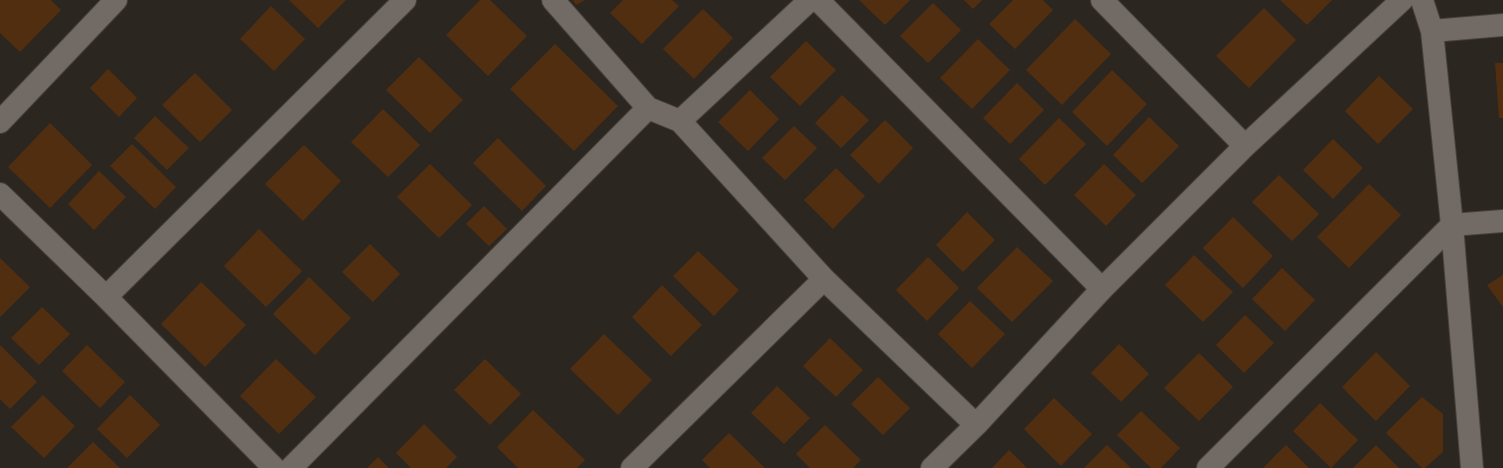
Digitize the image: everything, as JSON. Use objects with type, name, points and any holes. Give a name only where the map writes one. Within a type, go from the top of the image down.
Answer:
[{"type":"street","points":[[0,122],[116,0]]},
{"type":"street","points":[[106,296],[405,0]]},
{"type":"street","points":[[553,0],[648,108],[680,121],[824,279],[976,425]]},
{"type":"street","points":[[680,121],[810,0]]},
{"type":"street","points":[[818,0],[1102,289]]},
{"type":"street","points":[[1102,0],[1245,146]]},
{"type":"street","points":[[932,468],[976,425],[1102,289],[1245,146],[1402,0]]},
{"type":"street","points":[[1422,0],[1432,31],[1452,225],[1472,468]]},
{"type":"street","points":[[1432,31],[1503,25]]},
{"type":"street","points":[[292,468],[648,108]]},
{"type":"street","points":[[0,194],[106,296],[274,468]]},
{"type":"street","points":[[1208,468],[1452,225],[1503,221]]},
{"type":"street","points":[[632,468],[824,279]]},
{"type":"building","points":[[0,0],[51,0],[61,10],[20,52],[0,33]]},
{"type":"building","points":[[289,0],[346,0],[318,28]]},
{"type":"building","points":[[480,0],[490,0],[527,36],[488,76],[446,35]]},
{"type":"building","points":[[573,0],[585,0],[576,5]]},
{"type":"building","points":[[623,0],[672,0],[679,6],[642,44],[610,13]]},
{"type":"building","points":[[859,0],[910,0],[885,25]]},
{"type":"building","points":[[964,0],[982,0],[973,9]]},
{"type":"building","points":[[1013,0],[1043,0],[1053,10],[1015,49],[989,24]]},
{"type":"building","points":[[1280,0],[1332,0],[1307,25]]},
{"type":"building","points":[[933,3],[961,30],[928,63],[900,36]]},
{"type":"building","points":[[271,6],[305,39],[274,71],[240,39]]},
{"type":"building","points":[[1264,8],[1296,40],[1249,88],[1216,56]]},
{"type":"building","points":[[703,9],[733,38],[694,79],[663,49]]},
{"type":"building","points":[[1075,19],[1111,54],[1062,105],[1026,70]]},
{"type":"building","points":[[978,39],[1010,70],[972,109],[940,78]]},
{"type":"building","points":[[806,41],[836,70],[800,106],[770,77]]},
{"type":"building","points":[[555,44],[618,106],[574,151],[510,89]]},
{"type":"building","points":[[419,57],[463,100],[430,133],[386,90]]},
{"type":"building","points":[[1495,63],[1503,63],[1503,118],[1499,118]]},
{"type":"building","points":[[108,69],[137,98],[119,117],[90,88]]},
{"type":"building","points":[[1112,70],[1147,104],[1107,146],[1072,112]]},
{"type":"building","points":[[195,73],[232,110],[200,142],[162,105]]},
{"type":"building","points":[[1379,76],[1413,109],[1378,144],[1345,111]]},
{"type":"building","points":[[1017,83],[1044,110],[1010,144],[983,118]]},
{"type":"building","points":[[750,90],[779,119],[748,151],[718,122]]},
{"type":"building","points":[[842,95],[869,120],[841,148],[815,123]]},
{"type":"building","points":[[383,109],[420,145],[388,177],[351,142]]},
{"type":"building","points":[[155,116],[189,148],[167,170],[134,138]]},
{"type":"building","points":[[1149,117],[1179,146],[1142,183],[1113,155]]},
{"type":"building","points":[[1059,118],[1086,144],[1045,185],[1019,159]]},
{"type":"building","points":[[885,120],[913,148],[879,184],[850,155]]},
{"type":"building","points":[[50,123],[92,165],[50,208],[8,167]]},
{"type":"building","points":[[794,126],[817,148],[785,180],[762,158]]},
{"type":"building","points":[[498,138],[546,186],[522,211],[473,163]]},
{"type":"building","points":[[1333,139],[1363,168],[1333,199],[1303,170]]},
{"type":"building","points":[[132,144],[176,187],[155,209],[110,166]]},
{"type":"building","points":[[304,145],[341,181],[303,221],[265,184]]},
{"type":"building","points":[[430,164],[472,205],[439,238],[397,197]]},
{"type":"building","points":[[1104,164],[1136,195],[1106,226],[1074,195]]},
{"type":"building","points":[[836,168],[865,196],[833,229],[804,200]]},
{"type":"building","points":[[99,171],[126,197],[94,230],[68,204]]},
{"type":"building","points":[[1279,175],[1319,214],[1292,241],[1252,202]]},
{"type":"building","points":[[1369,184],[1401,215],[1349,268],[1317,237]]},
{"type":"building","points":[[484,206],[507,229],[489,246],[466,224]]},
{"type":"building","points":[[967,212],[995,240],[963,272],[936,245]]},
{"type":"building","points":[[1233,217],[1273,256],[1243,288],[1203,248]]},
{"type":"building","points":[[259,229],[302,271],[266,307],[224,266]]},
{"type":"building","points":[[370,244],[400,274],[373,302],[342,272]]},
{"type":"building","points":[[1017,247],[1053,281],[1012,322],[977,288]]},
{"type":"building","points":[[698,251],[739,290],[714,316],[673,276]]},
{"type":"building","points":[[1194,255],[1233,292],[1203,322],[1165,285]]},
{"type":"building","points":[[928,257],[959,288],[927,321],[896,290]]},
{"type":"building","points":[[0,258],[30,287],[0,317]]},
{"type":"building","points":[[1282,268],[1315,300],[1285,331],[1252,299]]},
{"type":"building","points":[[1503,275],[1503,307],[1487,285]]},
{"type":"building","points":[[309,277],[351,318],[315,355],[273,314]]},
{"type":"building","points":[[201,282],[246,325],[205,367],[161,324]]},
{"type":"building","points":[[662,285],[702,325],[671,356],[632,317]]},
{"type":"building","points":[[970,301],[1005,334],[972,368],[938,334]]},
{"type":"building","points":[[42,307],[70,334],[39,365],[11,338]]},
{"type":"building","points":[[1245,315],[1274,343],[1244,373],[1216,345]]},
{"type":"building","points":[[604,334],[652,380],[618,415],[570,369]]},
{"type":"building","points":[[830,338],[863,370],[836,397],[803,366]]},
{"type":"building","points":[[1119,344],[1149,374],[1121,402],[1091,373]]},
{"type":"building","points":[[0,345],[37,382],[10,409],[0,399]]},
{"type":"building","points":[[87,345],[125,382],[100,408],[62,371]]},
{"type":"building","points":[[1376,352],[1410,386],[1376,421],[1342,387]]},
{"type":"building","points":[[1199,353],[1233,387],[1199,421],[1164,388]]},
{"type":"building","points":[[276,359],[316,397],[279,434],[240,396]]},
{"type":"building","points":[[485,359],[521,394],[490,425],[454,390]]},
{"type":"building","points":[[878,377],[910,408],[883,435],[851,404]]},
{"type":"building","points":[[777,386],[810,418],[784,444],[751,413]]},
{"type":"building","points":[[43,395],[75,426],[44,458],[11,427]]},
{"type":"building","points":[[130,395],[160,425],[127,458],[97,429]]},
{"type":"building","points":[[1422,397],[1443,414],[1443,452],[1425,468],[1422,468],[1386,433]]},
{"type":"building","points":[[1054,398],[1092,434],[1061,466],[1024,429]]},
{"type":"building","points":[[1320,403],[1358,440],[1331,468],[1293,431]]},
{"type":"building","points":[[533,410],[585,460],[577,468],[518,468],[497,447]]},
{"type":"building","points":[[1141,411],[1180,448],[1161,468],[1151,468],[1117,435]]},
{"type":"building","points":[[424,424],[457,457],[446,468],[411,468],[396,453]]},
{"type":"building","points":[[825,425],[861,460],[853,468],[810,468],[796,454]]},
{"type":"building","points":[[729,433],[765,468],[710,468],[702,460]]},
{"type":"building","points":[[93,442],[120,468],[67,468]]},
{"type":"building","points":[[1107,445],[1131,468],[1084,468]]},
{"type":"building","points":[[1286,445],[1309,468],[1263,468]]},
{"type":"building","points":[[1376,445],[1399,468],[1353,468]]},
{"type":"building","points":[[1009,450],[1027,468],[992,468]]},
{"type":"building","points":[[378,457],[389,468],[367,468]]}]
